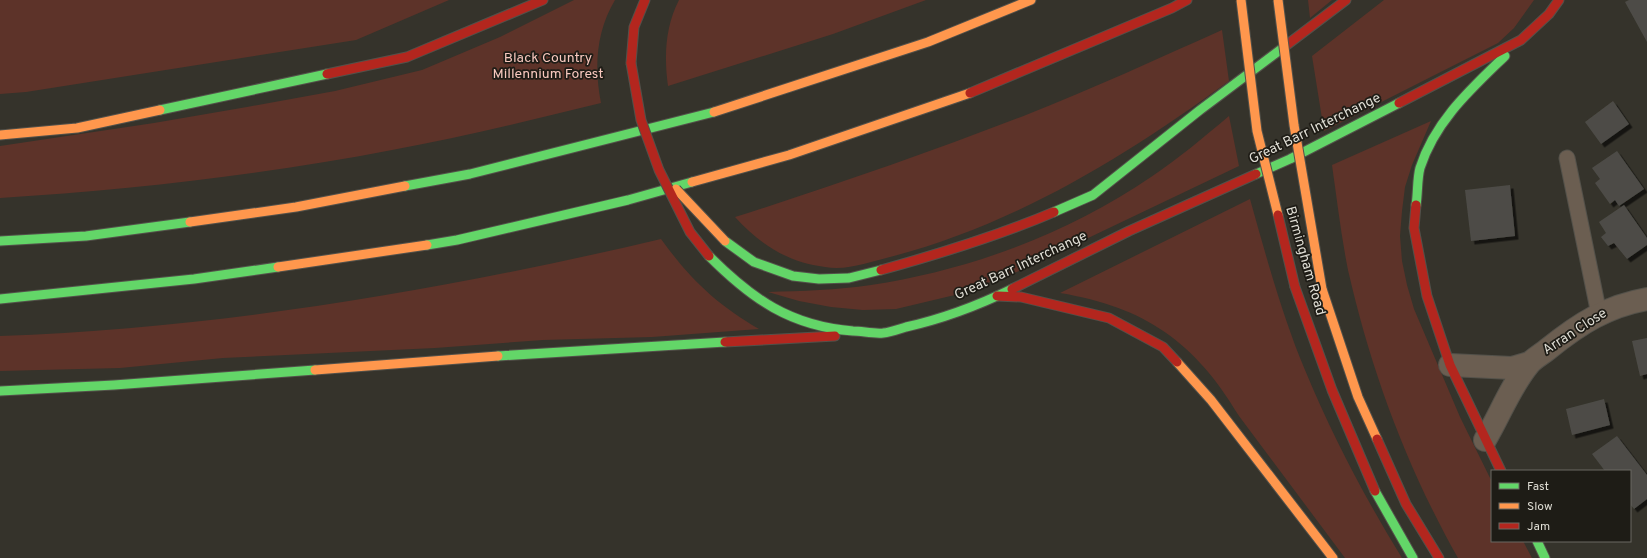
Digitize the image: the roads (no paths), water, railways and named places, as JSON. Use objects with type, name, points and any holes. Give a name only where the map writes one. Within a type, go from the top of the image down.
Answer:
[{"type":"highway","points":[[0,135],[77,128],[407,57],[543,0]]},
{"type":"highway","name":"Great Barr Interchange","points":[[645,0],[634,27],[631,63],[641,120],[659,170],[690,232],[709,256],[730,277],[764,303],[796,319],[832,329],[882,333],[928,322],[997,296],[1129,231],[1290,159],[1522,40],[1548,14],[1559,0]]},
{"type":"highway","points":[[0,242],[86,236],[296,207],[470,174],[717,111],[928,42],[1031,0]]},
{"type":"highway","points":[[0,300],[194,279],[457,240],[628,200],[789,155],[973,92],[1165,11],[1186,0]]},
{"type":"highway","name":"Birmingham Road","points":[[1241,0],[1257,131],[1295,287],[1332,390],[1374,488],[1413,558]]},
{"type":"highway","name":"Birmingham Road","points":[[1278,0],[1294,126],[1322,289],[1358,397],[1406,504],[1439,558]]},
{"type":"highway","points":[[659,170],[725,241],[754,262],[794,276],[819,279],[849,278],[917,260],[1014,229],[1093,195],[1200,110],[1346,0]]},
{"type":"highway","points":[[1500,470],[1450,365],[1427,296],[1414,228],[1420,168],[1435,133],[1462,98],[1522,40]]},
{"type":"highway","points":[[997,296],[1021,297],[1109,318],[1163,347],[1211,400],[1333,558]]},
{"type":"highway","points":[[0,391],[122,384],[520,354],[882,333]]},
{"type":"highway","points":[[1537,542],[1545,558]]},
{"type":"street","name":"Arran Close","points":[[1485,440],[1512,389],[1529,363],[1560,339],[1599,314],[1607,310],[1647,299]]},
{"type":"street","name":"Arran Close","points":[[1450,365],[1512,368],[1529,363]]},
{"type":"lane","points":[[1567,158],[1599,314]]},
{"type":"park label","name":"Black Country Millennium Forest","points":[[548,66]]}]
